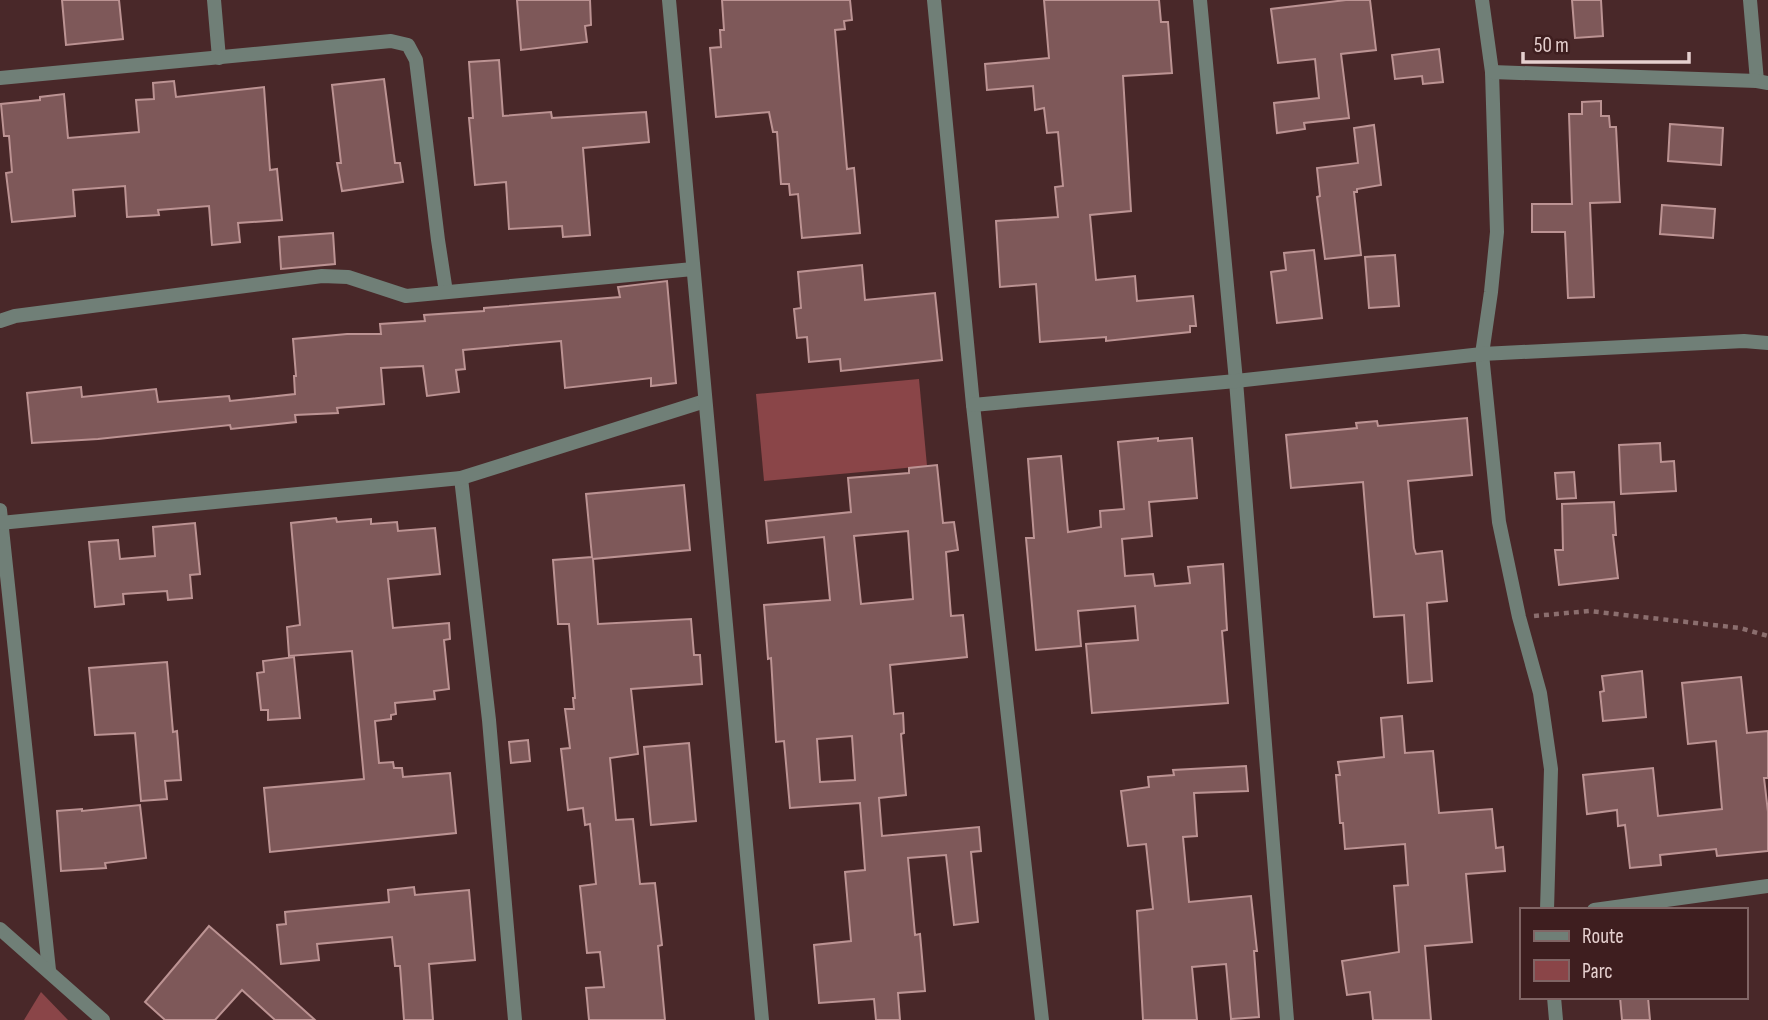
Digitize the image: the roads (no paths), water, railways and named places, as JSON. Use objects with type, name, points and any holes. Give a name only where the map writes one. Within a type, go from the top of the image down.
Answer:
[{"type":"street","points":[[214,0],[219,58]]},
{"type":"street","points":[[669,0],[762,1020]]},
{"type":"street","points":[[934,0],[973,405],[1042,1020]]},
{"type":"street","points":[[1200,0],[1236,381],[1287,1020]]},
{"type":"street","points":[[1482,0],[1492,72],[1497,232],[1482,354],[1499,522],[1519,617],[1540,693],[1551,769],[1547,908]]},
{"type":"street","points":[[1492,72],[1763,82],[1751,0]]},
{"type":"street","points":[[0,78],[391,41],[408,45],[416,60],[446,292]]},
{"type":"street","points":[[0,321],[15,316],[322,275],[348,277],[405,296],[694,269]]},
{"type":"street","points":[[973,405],[1236,381],[1482,354],[1744,341],[1768,343]]},
{"type":"street","points":[[49,970],[1,518],[461,478],[705,401]]},
{"type":"street","points":[[461,478],[489,720],[515,1020]]},
{"type":"street","points":[[1608,908],[1768,886]]},
{"type":"street","points":[[0,929],[103,1020]]},
{"type":"street","points":[[1554,999],[1556,1020]]}]
